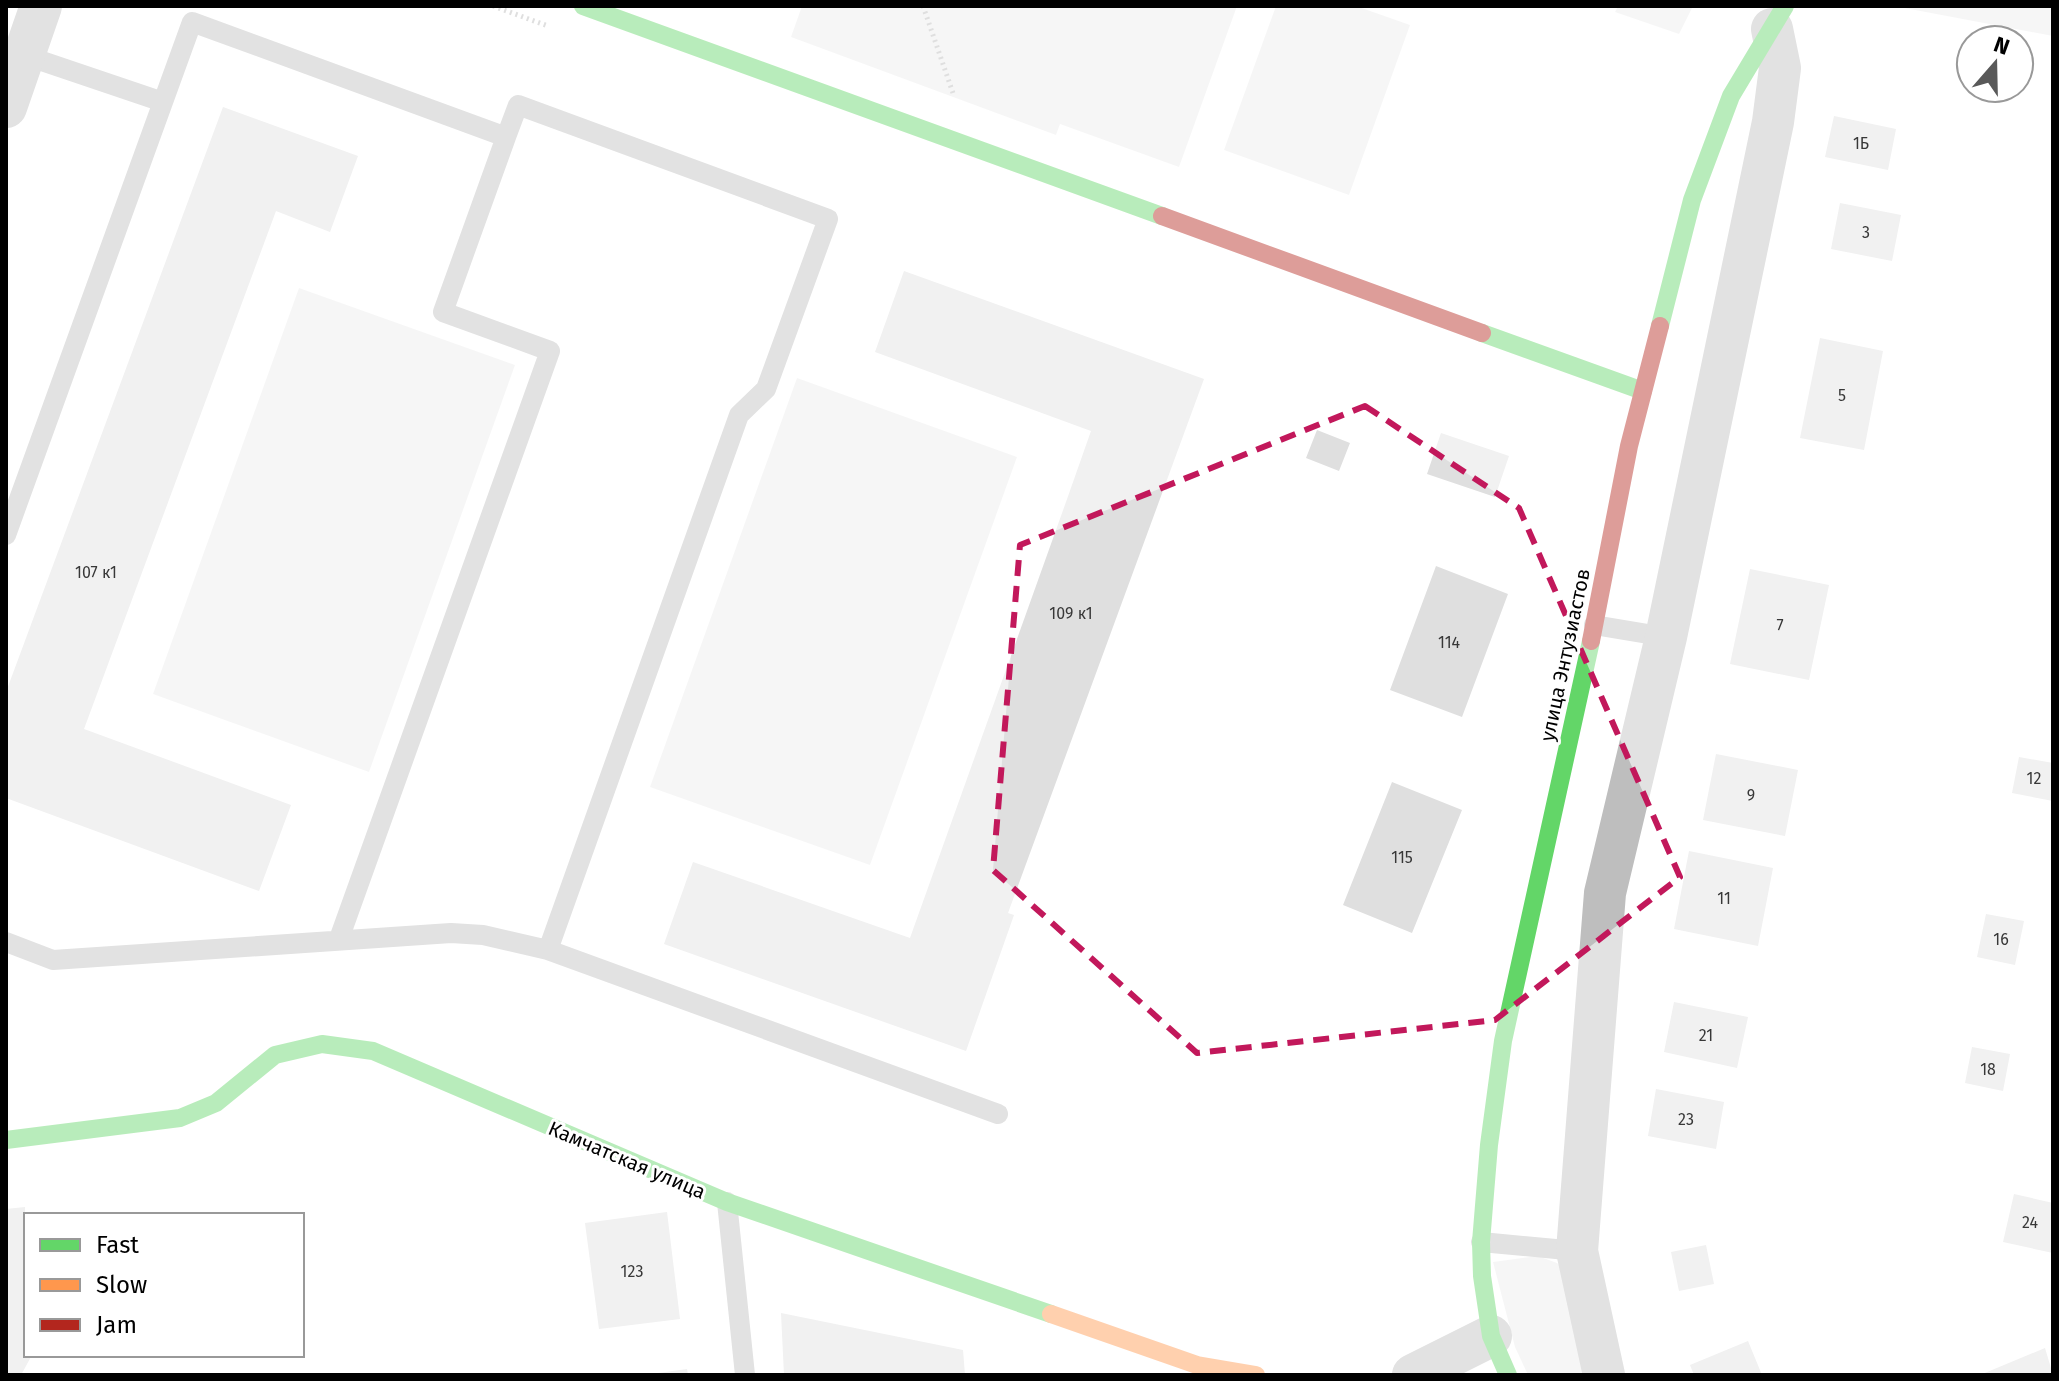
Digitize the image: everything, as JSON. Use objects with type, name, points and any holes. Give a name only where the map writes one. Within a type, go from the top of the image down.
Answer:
[{"type":"street","points":[[6,107],[41,6]]},
{"type":"street","points":[[583,6],[1643,391]]},
{"type":"street","points":[[1604,1375],[1577,1251],[1605,893],[1666,637],[1773,122],[1780,68],[1778,17]]},
{"type":"street","name":"улица Энтузиастов","points":[[1508,1375],[1491,1336],[1481,1242],[1489,1145],[1503,1041],[1643,391],[1692,200],[1731,96],[1778,17]]},
{"type":"street","name":"Камчатская улица","points":[[6,1140],[180,1118],[216,1103],[275,1055],[322,1044],[373,1051],[727,1202],[1197,1365],[1256,1375]]},
{"type":"street","points":[[1413,1375],[1491,1336]]},
{"type":"lane","points":[[6,535],[192,22],[506,137]]},
{"type":"lane","points":[[24,55],[163,102]]},
{"type":"lane","points":[[339,939],[550,351],[443,312],[518,105],[828,219],[766,389],[739,415],[548,950]]},
{"type":"lane","points":[[1594,625],[1666,637]]},
{"type":"lane","points":[[6,942],[53,960],[339,939],[451,933],[483,935],[548,950],[998,1114]]},
{"type":"lane","points":[[727,1202],[745,1375]]},
{"type":"lane","points":[[1481,1242],[1577,1251]]},
{"type":"path","points":[[923,6],[958,107]]},
{"type":"highlighted area","points":[[1365,406],[1519,508],[1680,877],[1495,1020],[1197,1053],[993,870],[1020,545]]},
{"type":"shaded area","points":[[802,6],[1237,6],[1179,167],[1060,124],[1056,135],[791,37]]},
{"type":"shaded area","points":[[1276,6],[1356,6],[1410,25],[1349,195],[1224,150]]},
{"type":"shaded area","points":[[1618,6],[1693,6],[1679,34],[1615,12]]},
{"type":"shaded area","points":[[1894,6],[2053,6],[2053,36],[2035,33],[2035,24],[1989,24]]},
{"type":"shaded area","points":[[299,288],[515,365],[369,772],[153,694]]},
{"type":"shaded area","points":[[797,378],[1017,457],[870,865],[650,787]]},
{"type":"shaded area","points":[[1538,1256],[1557,1263],[1567,1272],[1589,1375],[1528,1375],[1515,1347],[1493,1262]]},
{"type":"building","points":[[223,107],[358,156],[330,232],[276,211],[84,729],[291,805],[259,891],[6,798],[6,692]]},
{"type":"building","points":[[1834,116],[1896,129],[1888,170],[1825,157]]},
{"type":"building","points":[[1840,203],[1901,215],[1892,261],[1831,249]]},
{"type":"building","points":[[904,271],[1204,379],[1008,913],[1014,915],[966,1051],[664,944],[693,862],[910,938],[1066,502],[1091,431],[875,352]]},
{"type":"building","points":[[1820,338],[1883,351],[1864,450],[1800,438]]},
{"type":"building","points":[[1317,430],[1350,443],[1339,471],[1306,458]]},
{"type":"building","points":[[1441,433],[1509,456],[1495,497],[1427,474]]},
{"type":"building","points":[[1436,566],[1508,594],[1462,717],[1390,690]]},
{"type":"building","points":[[1750,569],[1829,585],[1809,680],[1730,664]]},
{"type":"building","points":[[1716,754],[1798,770],[1785,836],[1703,820]]},
{"type":"building","points":[[2019,757],[2053,763],[2053,801],[2012,793]]},
{"type":"building","points":[[1392,782],[1462,810],[1412,933],[1343,905]]},
{"type":"building","points":[[1689,851],[1773,868],[1758,946],[1674,929]]},
{"type":"building","points":[[1986,914],[2024,921],[2015,965],[1977,957]]},
{"type":"building","points":[[1674,1002],[1748,1017],[1737,1068],[1664,1052]]},
{"type":"building","points":[[1972,1047],[2010,1054],[2003,1091],[1965,1083]]},
{"type":"building","points":[[1656,1089],[1724,1102],[1716,1149],[1648,1136]]},
{"type":"building","points":[[2014,1194],[2053,1203],[2053,1253],[2003,1242]]},
{"type":"building","points":[[25,1207],[24,1357],[31,1357],[21,1375],[6,1375],[6,1209]]},
{"type":"building","points":[[667,1212],[680,1319],[599,1329],[585,1223]]},
{"type":"building","points":[[1706,1245],[1714,1284],[1679,1291],[1671,1252]]},
{"type":"building","points":[[781,1313],[963,1350],[965,1375],[784,1375]]},
{"type":"building","points":[[1748,1341],[1762,1375],[1694,1375],[1690,1365]]},
{"type":"building","points":[[2045,1348],[2053,1375],[1980,1375]]},
{"type":"building","points":[[687,1369],[688,1375],[658,1375],[658,1373]]},
{"type":"traffic: fast","points":[[583,6],[1162,216]]},
{"type":"traffic: fast","points":[[1660,326],[1692,200],[1731,96],[1785,6]]},
{"type":"traffic: fast","points":[[1482,333],[1643,391]]},
{"type":"traffic: fast","points":[[1508,1375],[1491,1336],[1482,1276],[1481,1242],[1489,1145],[1503,1041],[1591,641]]},
{"type":"traffic: fast","points":[[6,1140],[180,1118],[216,1103],[275,1055],[322,1044],[373,1051],[727,1202],[1051,1314]]},
{"type":"traffic: slow","points":[[1051,1314],[1197,1365],[1256,1375]]},
{"type":"traffic: jam","points":[[1162,216],[1482,333]]},
{"type":"traffic: jam","points":[[1591,641],[1629,446],[1660,326]]}]
